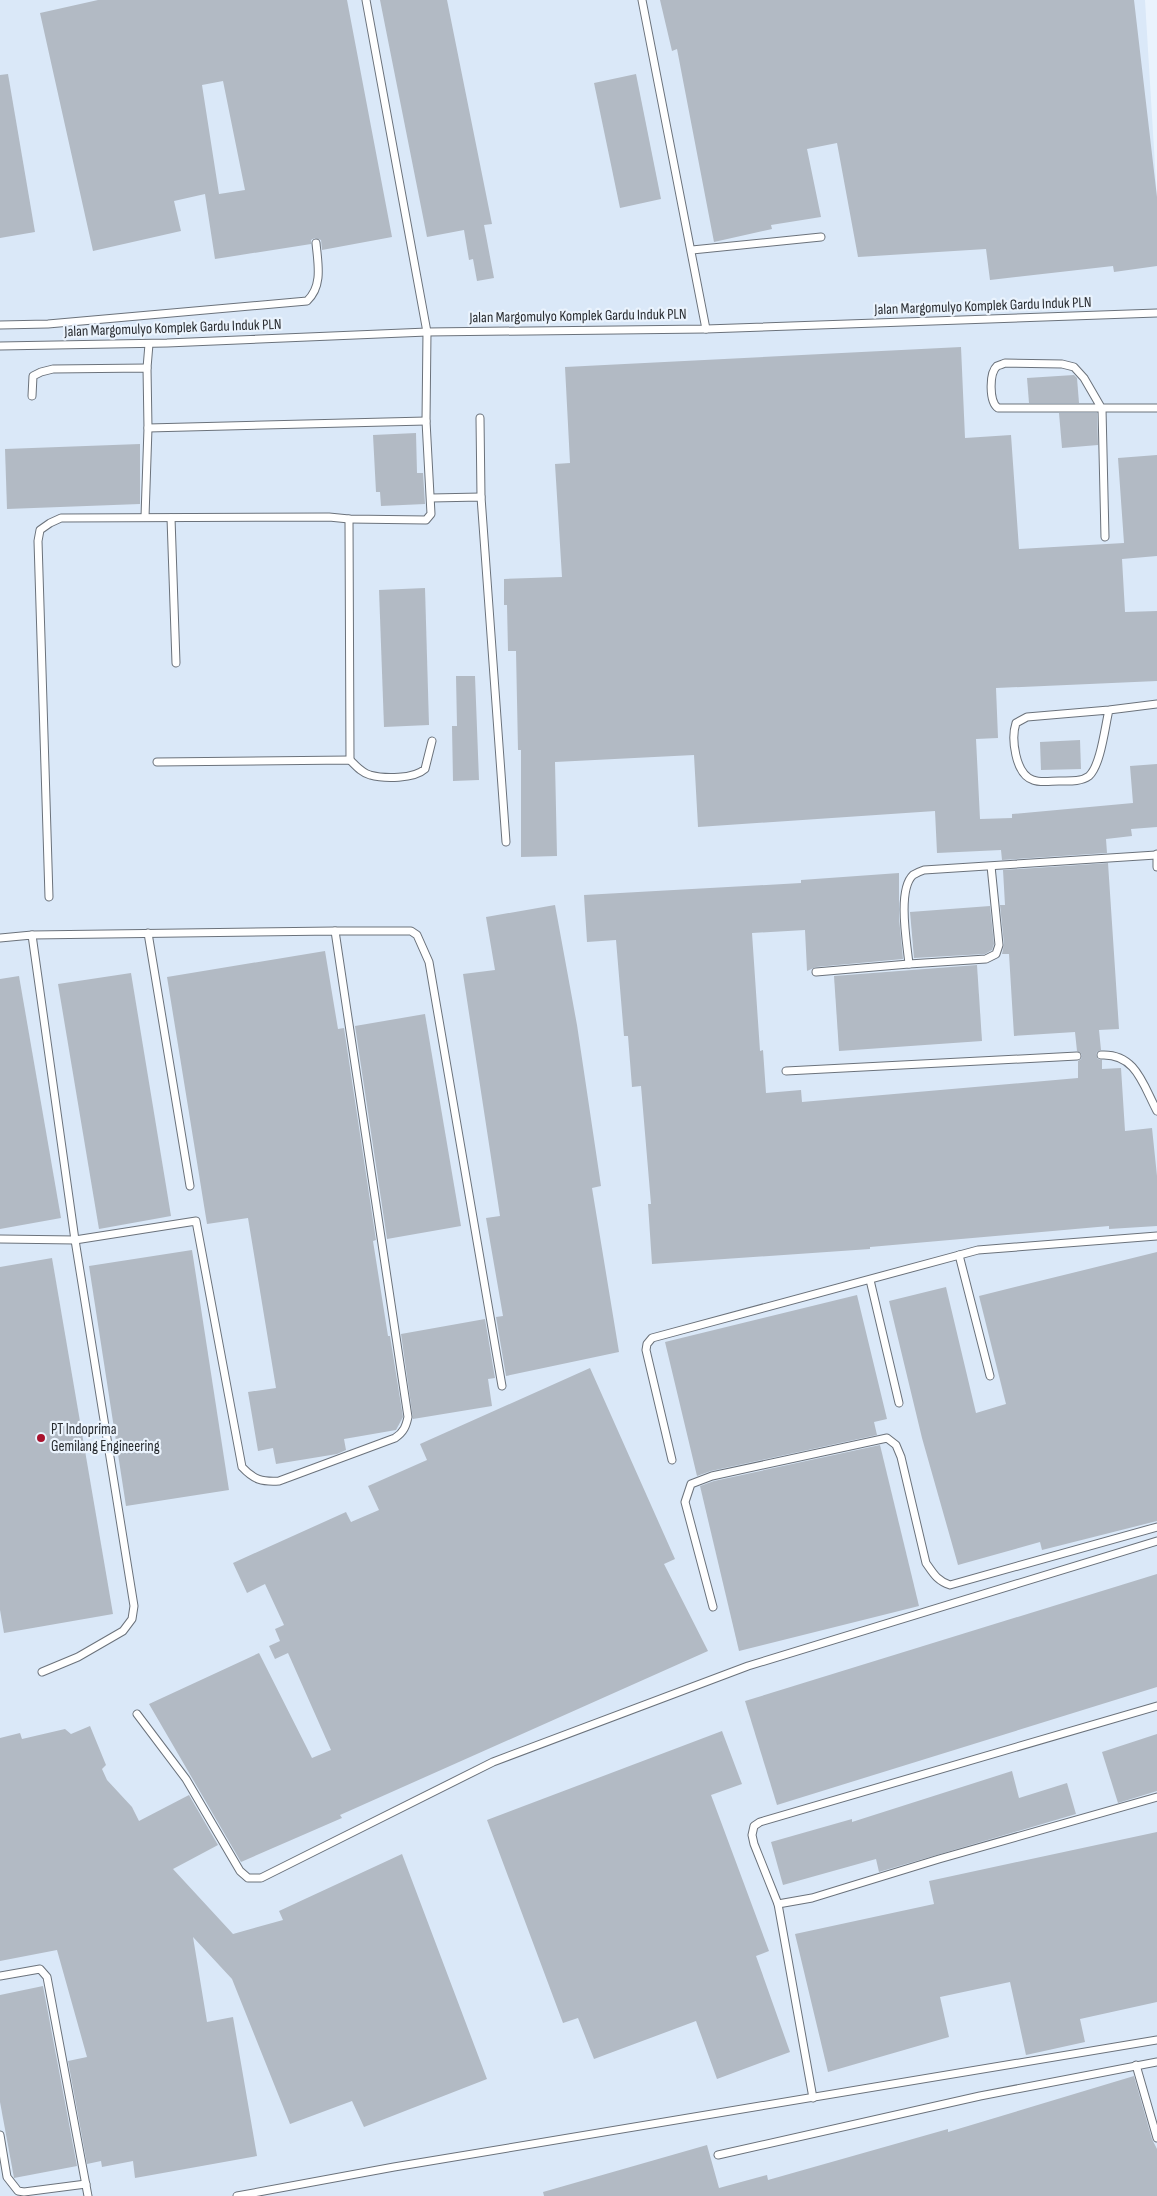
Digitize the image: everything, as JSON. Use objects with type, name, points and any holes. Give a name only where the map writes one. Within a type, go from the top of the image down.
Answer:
[{"type":"lane","points":[[49,897],[38,541],[40,530],[50,522],[61,518],[145,516],[171,518],[329,517],[349,520],[426,520],[431,514],[426,421],[427,332],[366,0]]},
{"type":"lane","points":[[642,0],[706,329]]},
{"type":"lane","points":[[692,250],[821,237]]},
{"type":"lane","points":[[0,325],[48,324],[307,301],[315,294],[319,278],[316,243]]},
{"type":"lane","name":"Jalan Margomulyo Komplek Gardu Induk PLN","points":[[0,346],[149,344],[427,332],[706,329],[1157,313]]},
{"type":"lane","points":[[145,516],[149,344]]},
{"type":"lane","points":[[1105,537],[1102,409],[1084,378],[1074,367],[1062,364],[1005,363],[998,366],[993,372],[991,398],[993,405],[998,408],[1102,409],[1157,408]]},
{"type":"lane","points":[[32,396],[33,376],[41,372],[62,369],[148,368]]},
{"type":"lane","points":[[480,418],[481,497],[506,842]]},
{"type":"lane","points":[[148,428],[426,421]]},
{"type":"lane","points":[[431,498],[481,497]]},
{"type":"lane","points":[[171,518],[176,663]]},
{"type":"lane","points":[[349,520],[350,760]]},
{"type":"lane","points":[[1109,710],[1096,764],[1088,776],[1076,781],[1033,780],[1023,774],[1017,762],[1012,732],[1016,723],[1027,717],[1157,704]]},
{"type":"lane","points":[[157,762],[350,760],[369,775],[395,777],[416,774],[425,769],[432,741]]},
{"type":"lane","points":[[908,964],[904,901],[907,885],[914,874],[924,870],[1156,854],[1157,867]]},
{"type":"lane","points":[[816,972],[986,959],[996,954],[999,945],[991,866]]},
{"type":"lane","points":[[0,1239],[75,1240],[196,1221],[242,1467],[252,1478],[263,1482],[279,1481],[402,1434],[408,1417],[335,931]]},
{"type":"lane","points":[[0,938],[32,935],[148,932],[412,931],[417,935],[429,962],[502,1386]]},
{"type":"lane","points":[[148,932],[190,1186]]},
{"type":"lane","points":[[32,935],[75,1240],[134,1606],[132,1619],[124,1630],[78,1657],[42,1672]]},
{"type":"lane","points":[[1102,1055],[1115,1054],[1126,1060],[1137,1073],[1157,1111]]},
{"type":"lane","points":[[786,1071],[1077,1056]]},
{"type":"lane","points":[[672,1460],[646,1350],[647,1344],[652,1338],[978,1250],[1157,1236]]},
{"type":"lane","points":[[959,1255],[990,1376]]},
{"type":"lane","points":[[870,1280],[899,1403]]},
{"type":"lane","points":[[713,1607],[685,1502],[690,1484],[712,1476],[887,1438],[896,1445],[901,1457],[926,1563],[935,1576],[950,1585],[1157,1527]]},
{"type":"lane","points":[[137,1714],[186,1779],[240,1871],[248,1878],[261,1878],[493,1762],[748,1666],[1157,1541]]},
{"type":"lane","points":[[813,2098],[778,1904],[754,1844],[752,1835],[754,1826],[760,1822],[1157,1706]]},
{"type":"lane","points":[[778,1904],[812,1898],[1157,1797]]},
{"type":"lane","points":[[0,1976],[40,1968],[48,1976],[88,2196]]},
{"type":"lane","points":[[237,2196],[394,2166],[1157,2040]]},
{"type":"lane","points":[[718,2155],[980,2096],[1157,2062]]},
{"type":"lane","points":[[1136,2065],[1157,2138]]},
{"type":"lane","points":[[0,2135],[7,2177],[18,2191],[24,2192],[86,2184]]},
{"type":"shaded area","points":[[0,0],[1145,0],[1157,199],[1157,2196],[0,2196]]},
{"type":"building","points":[[98,0],[347,0],[392,237],[322,250],[321,240],[315,238],[311,240],[311,244],[215,259],[205,194],[174,201],[181,231],[93,251],[40,13]],"holes":[[[223,81],[245,190],[219,194],[202,85]]]},
{"type":"building","points":[[380,0],[447,0],[492,224],[484,225],[494,278],[477,281],[473,259],[469,260],[464,230],[427,237]]},
{"type":"building","points":[[660,0],[1134,0],[1157,197],[1157,266],[1114,272],[1113,266],[990,280],[986,249],[858,257],[837,143],[807,149],[821,217],[771,225],[772,229],[714,242],[677,49],[672,51]]},
{"type":"building","points":[[8,74],[35,232],[0,238],[0,75]]},
{"type":"building","points":[[636,74],[661,199],[620,208],[594,83]]},
{"type":"building","points":[[961,347],[965,438],[1011,435],[1019,549],[1124,543],[1118,458],[1157,455],[1157,556],[1122,559],[1125,612],[1157,611],[1157,681],[996,688],[998,738],[976,739],[980,819],[1012,818],[1012,814],[1133,803],[1130,766],[1157,764],[1157,827],[1131,829],[1132,836],[1106,839],[1107,853],[1002,860],[1001,850],[937,853],[935,811],[698,827],[694,755],[555,762],[557,856],[521,857],[521,750],[518,750],[516,651],[508,651],[507,605],[504,605],[504,579],[562,577],[555,464],[570,463],[565,367]]},
{"type":"building","points":[[1074,375],[1077,378],[1079,403],[1029,403],[1027,378]]},
{"type":"building","points":[[1059,413],[1097,413],[1098,445],[1062,448]]},
{"type":"building","points":[[416,433],[417,473],[423,473],[425,504],[381,506],[380,492],[376,492],[373,435]]},
{"type":"building","points":[[140,444],[140,504],[7,509],[5,449]]},
{"type":"building","points":[[425,588],[429,725],[384,727],[379,590]]},
{"type":"building","points":[[456,676],[475,676],[479,780],[453,781],[452,726],[457,726]]},
{"type":"building","points":[[1080,740],[1081,769],[1041,770],[1040,742]]},
{"type":"building","points":[[1108,863],[1119,1029],[1099,1030],[1101,1050],[1096,1055],[1098,1059],[1102,1060],[1102,1069],[1121,1068],[1125,1131],[1152,1128],[1157,1176],[1157,1226],[1109,1229],[1109,1226],[870,1247],[870,1249],[652,1264],[648,1204],[651,1204],[641,1086],[632,1087],[628,1036],[624,1036],[616,940],[587,942],[584,895],[801,883],[801,880],[899,873],[899,918],[903,959],[816,967],[807,971],[805,930],[752,933],[760,1051],[763,1050],[766,1093],[801,1090],[802,1102],[1078,1078],[1078,1061],[1082,1055],[1077,1051],[1075,1032],[1014,1036],[1009,954],[1002,954],[1004,944],[1000,905],[1005,905],[1003,870]]},
{"type":"building","points":[[555,905],[577,1025],[601,1186],[592,1188],[619,1352],[506,1376],[496,1317],[503,1316],[486,1218],[500,1216],[463,974],[495,970],[486,917]]},
{"type":"building","points":[[990,906],[994,944],[992,950],[985,954],[914,958],[910,912]]},
{"type":"building","points":[[325,951],[338,1029],[344,1028],[376,1240],[373,1241],[403,1417],[396,1430],[344,1439],[346,1450],[337,1454],[276,1464],[273,1448],[258,1451],[248,1392],[276,1388],[248,1218],[207,1224],[167,977]]},
{"type":"building","points":[[977,965],[982,1041],[839,1051],[834,976]]},
{"type":"building","points":[[131,973],[171,1216],[99,1229],[58,984]]},
{"type":"building","points":[[19,976],[61,1218],[0,1229],[0,979]]},
{"type":"building","points":[[425,1014],[461,1226],[387,1239],[355,1026]]},
{"type":"building","points":[[192,1250],[229,1490],[126,1506],[89,1266]]},
{"type":"building","points":[[1157,1252],[1157,1521],[1042,1550],[1040,1542],[958,1565],[922,1438],[889,1301],[946,1287],[976,1413],[1006,1404],[979,1296]]},
{"type":"building","name":"PT Indoprima Gemilang Engineering","points":[[52,1258],[113,1614],[4,1633],[0,1610],[0,1267]]},
{"type":"building","points":[[857,1295],[887,1419],[874,1422],[877,1435],[711,1471],[697,1476],[665,1342]]},
{"type":"building","points":[[485,1319],[495,1378],[488,1379],[492,1406],[413,1419],[401,1334]]},
{"type":"building","points":[[590,1368],[675,1559],[664,1564],[708,1651],[340,1815],[342,1818],[241,1862],[149,1704],[259,1653],[312,1758],[331,1750],[288,1653],[275,1659],[269,1646],[280,1641],[275,1629],[284,1625],[265,1584],[247,1593],[233,1563],[346,1512],[351,1522],[379,1510],[368,1486],[427,1460],[420,1444]]},
{"type":"building","points":[[880,1445],[919,1606],[739,1651],[700,1486],[714,1481]]},
{"type":"building","points":[[1157,1574],[1157,1687],[777,1805],[745,1701]]},
{"type":"building","points":[[90,1726],[106,1765],[102,1769],[107,1780],[132,1807],[139,1821],[189,1795],[218,1845],[173,1869],[233,1934],[283,1920],[279,1911],[402,1854],[487,2079],[364,2127],[352,2101],[290,2124],[232,1979],[193,1937],[207,2022],[233,2017],[257,2156],[135,2178],[133,2161],[102,2167],[101,2161],[87,2164],[68,2061],[87,2057],[57,1950],[0,1961],[0,1738],[20,1733],[22,1739],[65,1729],[71,1734]]},
{"type":"building","points":[[722,1731],[742,1784],[711,1795],[769,1951],[756,1956],[790,2052],[717,2079],[696,2021],[594,2059],[578,2018],[563,2023],[487,1820]]},
{"type":"building","points":[[1157,1734],[1157,1791],[1118,1803],[1102,1752]]},
{"type":"building","points":[[1012,1771],[1019,1798],[1067,1783],[1076,1814],[879,1872],[876,1859],[783,1885],[771,1842],[852,1819],[852,1822]]},
{"type":"building","points":[[1157,1832],[1157,2002],[1080,2019],[1085,2042],[1026,2055],[1010,1982],[940,1997],[949,2037],[828,2072],[795,1934],[934,1904],[929,1881]]},
{"type":"building","points":[[43,1986],[77,2166],[14,2178],[0,2102],[0,1995]]},
{"type":"building","points":[[1134,2076],[1152,2139],[1157,2149],[1157,2196],[544,2196],[543,2192],[707,2145],[719,2188],[767,2175],[768,2180],[948,2129],[948,2132]]},
{"type":"place","name":"PT Indoprima Gemilang Engineering","points":[[41,1438]]}]
